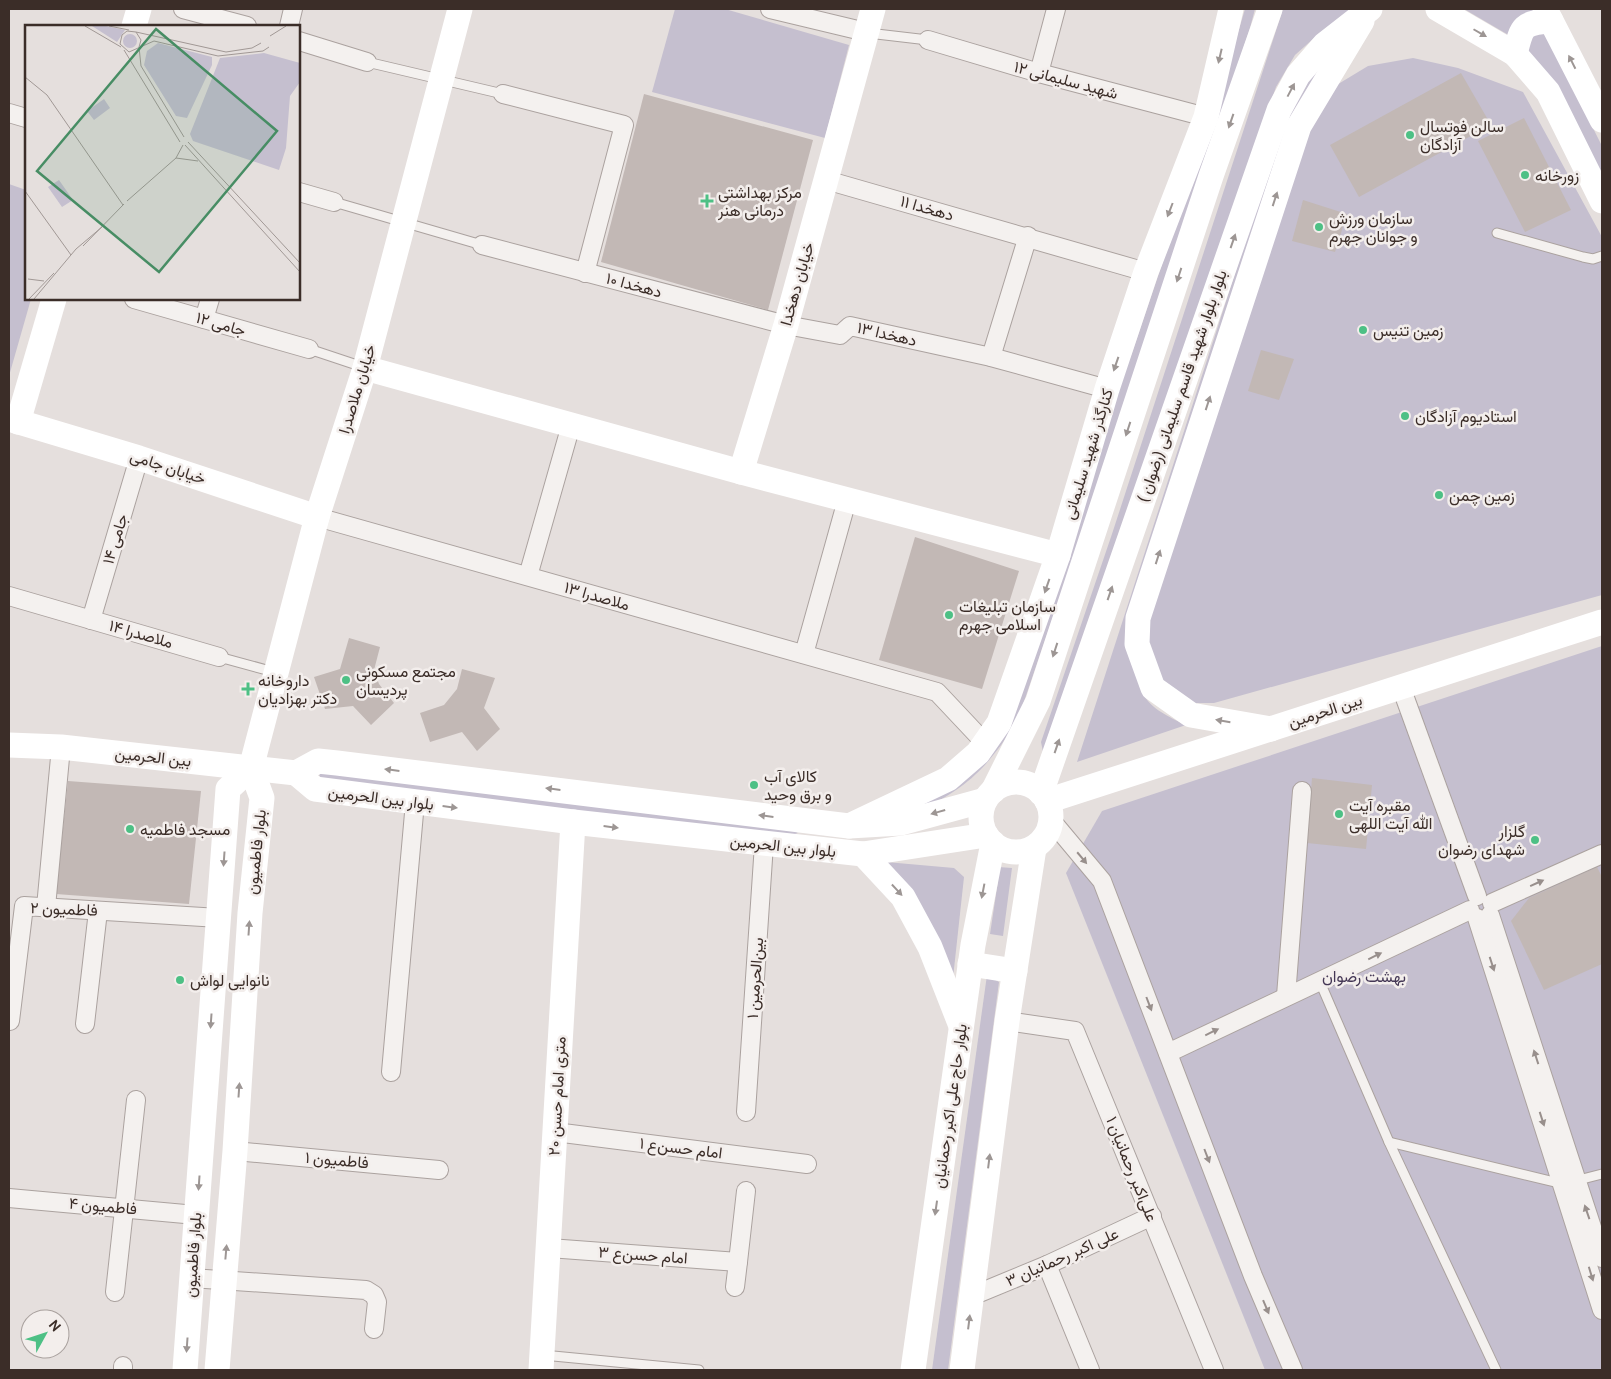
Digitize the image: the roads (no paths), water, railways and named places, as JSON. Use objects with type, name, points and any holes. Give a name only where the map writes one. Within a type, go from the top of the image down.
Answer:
[{"type":"main road","points":[[134,25],[139,9]]},
{"type":"main road","name":"خیابان ملاصدرا","points":[[251,768],[274,672],[317,517],[365,368],[460,9]]},
{"type":"main road","name":"خیابان دهخدا","points":[[741,472],[786,325],[872,9]]},
{"type":"main road","name":"کنارگذر شهید سلیمانی","points":[[849,826],[948,779],[978,753],[999,723],[1058,555],[1107,389],[1146,272],[1206,117],[1231,9]]},
{"type":"main road","points":[[989,796],[1002,785],[1022,783],[1046,805],[1046,836],[1034,848],[1013,852],[989,839],[982,823],[981,811],[1038,701],[1212,176],[1270,9]]},
{"type":"main road","points":[[1438,9],[1515,54],[1548,92],[1602,201]]},
{"type":"main road","points":[[1271,729],[1191,715],[1153,688],[1137,644],[1138,618],[1299,126],[1369,10]]},
{"type":"main road","name":"بلوار بلوار شهید قاسم سلیمانی (رضوان )","points":[[1046,805],[1279,110],[1298,75],[1325,44],[1369,10]]},
{"type":"main road","points":[[1515,54],[1520,32],[1525,26],[1548,15],[1598,104]]},
{"type":"main road","name":"خیابان جامی","points":[[54,300],[13,420],[139,458],[317,517]]},
{"type":"main road","points":[[365,368],[741,472],[1058,555]]},
{"type":"main road","name":"بین الحرمین","points":[[1046,805],[1271,729],[1602,622]]},
{"type":"main road","name":"بین الحرمین","points":[[9,745],[61,747],[296,773]]},
{"type":"main road","name":"بلوار بین الحرمین","points":[[989,796],[901,823],[849,826],[337,763],[318,762],[296,773],[315,789],[573,822],[863,854],[989,839]]},
{"type":"main road","name":"بلوار فاطمیون","points":[[185,1370],[228,789],[251,768],[262,798],[250,913],[235,1151],[217,1370]]},
{"type":"main road","points":[[806,848],[807,821]]},
{"type":"main road","name":"۲۰ متری امام حسن","points":[[542,1363],[573,822]]},
{"type":"main road","points":[[226,829],[237,825],[248,826],[258,831]]},
{"type":"main road","name":"بلوار حاج علی اکبر رحمانیان","points":[[913,1370],[989,839]]},
{"type":"main road","points":[[962,1370],[1007,1021],[1034,848]]},
{"type":"main road","points":[[863,854],[903,897],[930,947],[961,1027]]},
{"type":"main road","points":[[970,964],[1014,971]]},
{"type":"street","points":[[183,9],[243,25]]},
{"type":"street","points":[[288,25],[293,9]]},
{"type":"street","points":[[770,9],[866,32]]},
{"type":"street","points":[[1038,73],[1056,9]]},
{"type":"street","name":"شهید سلیمانی ۱۲","points":[[928,40],[1038,73],[1206,117]]},
{"type":"street","points":[[300,41],[367,62]]},
{"type":"street","points":[[504,94],[624,124],[585,272]]},
{"type":"street","points":[[9,113],[25,118]]},
{"type":"street","name":"دهخدا ۱۱","points":[[826,180],[1028,236],[1146,272]]},
{"type":"street","points":[[300,192],[334,202]]},
{"type":"street","points":[[1028,236],[991,357],[1107,389]]},
{"type":"street","name":"دهخدا ۱۰","points":[[482,246],[786,325]]},
{"type":"street","name":"جامی ۱۲","points":[[138,300],[309,348]]},
{"type":"street","points":[[204,319],[210,300]]},
{"type":"street","name":"دهخدا ۱۳","points":[[786,325],[840,335],[850,326],[991,357]]},
{"type":"street","points":[[528,576],[571,425]]},
{"type":"street","name":"جامی ۱۴","points":[[91,620],[139,458]]},
{"type":"street","points":[[804,654],[847,500]]},
{"type":"street","name":"ملاصدرا ۱۳","points":[[317,517],[937,692],[985,743]]},
{"type":"street","name":"ملاصدرا ۱۴","points":[[9,596],[219,657]]},
{"type":"street","points":[[1400,687],[1481,908],[1570,1183],[1602,1310]]},
{"type":"street","points":[[46,907],[61,747]]},
{"type":"street","points":[[1286,996],[1302,790]]},
{"type":"street","points":[[391,1072],[415,802]]},
{"type":"street","points":[[1046,805],[1102,881],[1253,1276],[1292,1370]]},
{"type":"street","name":"بین‌الحرمین ۱","points":[[746,1112],[764,844]]},
{"type":"street","points":[[1168,1053],[1286,996],[1602,854]]},
{"type":"street","name":"فاطمیون ۲","points":[[10,1020],[24,906],[219,918]]},
{"type":"street","points":[[85,1024],[98,910]]},
{"type":"street","name":"علی‌اکبر رحمانیان ۱","points":[[1007,1021],[1075,1030],[1214,1370]]},
{"type":"street","points":[[115,1292],[136,1100]]},
{"type":"street","name":"امام حسن‌ع ۱","points":[[555,1132],[807,1164]]},
{"type":"street","name":"فاطمیون ۱","points":[[235,1151],[439,1170]]},
{"type":"street","points":[[1570,1183],[1602,1258]]},
{"type":"street","points":[[735,1287],[746,1190]]},
{"type":"street","name":"فاطمیون ۴","points":[[9,1201],[125,1208],[196,1215]]},
{"type":"street","name":"علی اکبر رحمانیان ۳","points":[[972,1296],[1152,1216]]},
{"type":"street","name":"امام حسن‌ع ۳","points":[[549,1248],[738,1262]]},
{"type":"street","points":[[1047,1264],[1090,1370]]},
{"type":"street","points":[[191,1278],[366,1290],[374,1295],[377,1302],[374,1329]]},
{"type":"lane","points":[[866,32],[928,40]]},
{"type":"lane","points":[[367,62],[504,94]]},
{"type":"lane","points":[[334,202],[482,246]]},
{"type":"lane","points":[[1497,232],[1583,257],[1593,258],[1602,256]]},
{"type":"lane","points":[[309,348],[365,368]]},
{"type":"lane","name":"ملاصدرا ۱۴","points":[[219,657],[274,672]]},
{"type":"lane","points":[[1320,982],[1390,1142],[1496,1370]]},
{"type":"lane","points":[[1390,1142],[1570,1183],[1602,1174]]},
{"type":"lane","points":[[542,1363],[699,1370]]},
{"type":"place","name":"سالن فوتسال آزادگان","points":[[1410,135]]},
{"type":"place","name":"زورخانه","points":[[1525,175]]},
{"type":"place","name":"مرکز بهداشتی درمانی هنر","points":[[707,201]]},
{"type":"place","name":"سازمان ورزش و جوانان جهرم","points":[[1319,227]]},
{"type":"place","name":"زمین تنیس","points":[[1363,330]]},
{"type":"place","name":"استادیوم آزادگان","points":[[1405,416]]},
{"type":"place","name":"زمین چمن","points":[[1439,495]]},
{"type":"place","name":"سازمان تبلیغات اسلامی جهرم","points":[[949,615]]},
{"type":"place","name":"مجتمع مسکونی پردیسان","points":[[346,680]]},
{"type":"place","name":"داروخانه دکتر بهزادیان","points":[[248,689]]},
{"type":"place","name":"کالای آب و برق وحید","points":[[754,785]]},
{"type":"place","name":"مقبره آیت الله آیت اللهی","points":[[1339,814]]},
{"type":"place","name":"مسجد فاطمیه","points":[[130,829]]},
{"type":"place","name":"گلزار شهدای رضوان","points":[[1535,840]]},
{"type":"place","name":"نانوایی لواش","points":[[180,980]]},
{"type":"park label","name":"بهشت رضوان","points":[[1364,976]]}]
